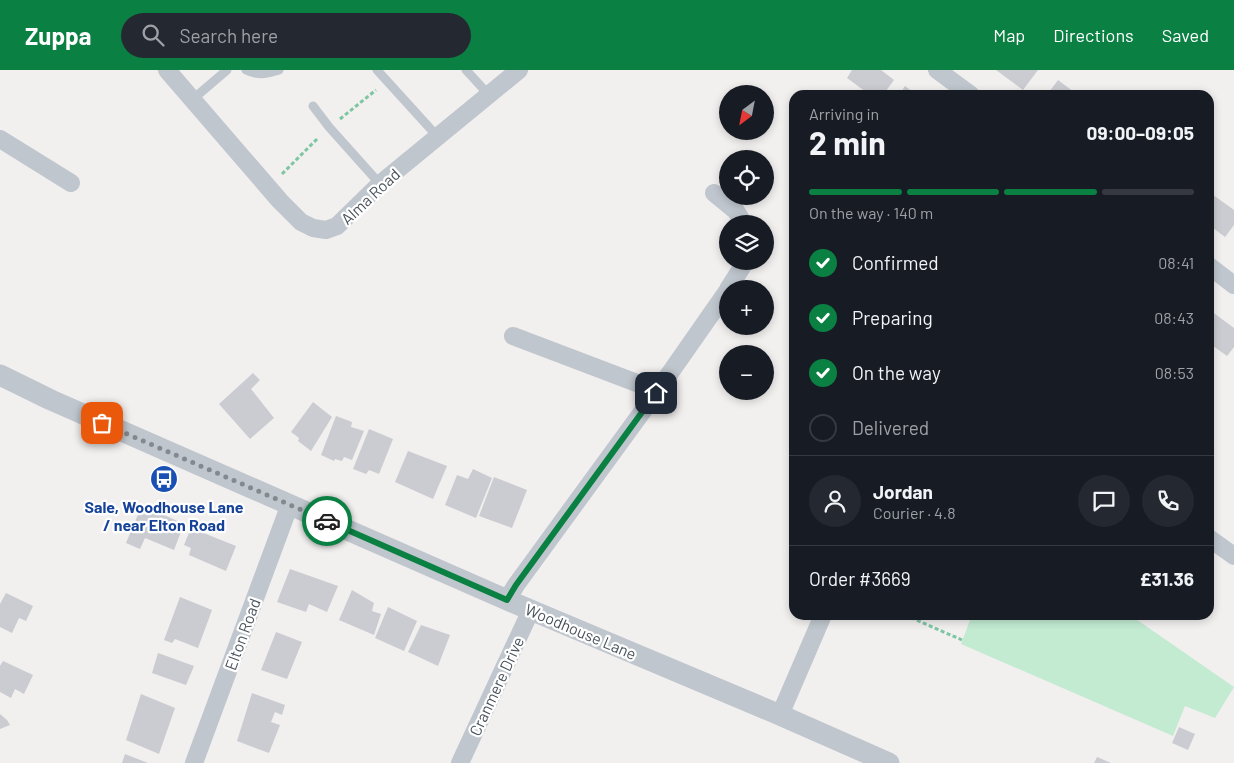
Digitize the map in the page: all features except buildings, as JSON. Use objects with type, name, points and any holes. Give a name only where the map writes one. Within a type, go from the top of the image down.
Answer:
[{"type":"street","name":"Alma Road","points":[[168,70],[280,201],[301,222],[313,228],[326,230],[337,226],[380,184],[519,70]]},
{"type":"street","points":[[937,70],[964,90]]},
{"type":"street","points":[[0,139],[71,184]]},
{"type":"street","points":[[714,193],[738,215]]},
{"type":"street","points":[[1214,270],[1234,285]]},
{"type":"street","points":[[507,600],[719,302]]},
{"type":"street","points":[[513,336],[642,385],[656,393]]},
{"type":"street","name":"Woodhouse Lane","points":[[0,374],[51,400],[507,600],[780,714],[889,763]]},
{"type":"street","name":"Elton Road","points":[[194,763],[290,504]]},
{"type":"street","points":[[1214,542],[1234,556]]},
{"type":"street","name":"Cranmere Drive","points":[[460,763],[531,610]]},
{"type":"street","points":[[780,714],[821,620]]},
{"type":"lane","points":[[193,99],[227,70]]},
{"type":"lane","points":[[246,70],[253,74],[266,74],[279,70]]},
{"type":"lane","points":[[377,70],[437,136]]},
{"type":"lane","points":[[466,70],[488,94]]},
{"type":"lane","points":[[313,106],[329,127],[380,184]]},
{"type":"path","points":[[916,620],[962,640]]},
{"type":"green space","points":[[970,620],[1137,620],[1234,687],[1215,718],[1185,706],[1173,736],[961,644]]},
{"type":"way so far","points":[[102,423],[327,521]]},
{"type":"place","name":"Sale, Woodhouse Lane / near Elton Road","points":[[164,479]]},
{"type":"route","points":[[327,521],[507,600],[656,393]]}]
